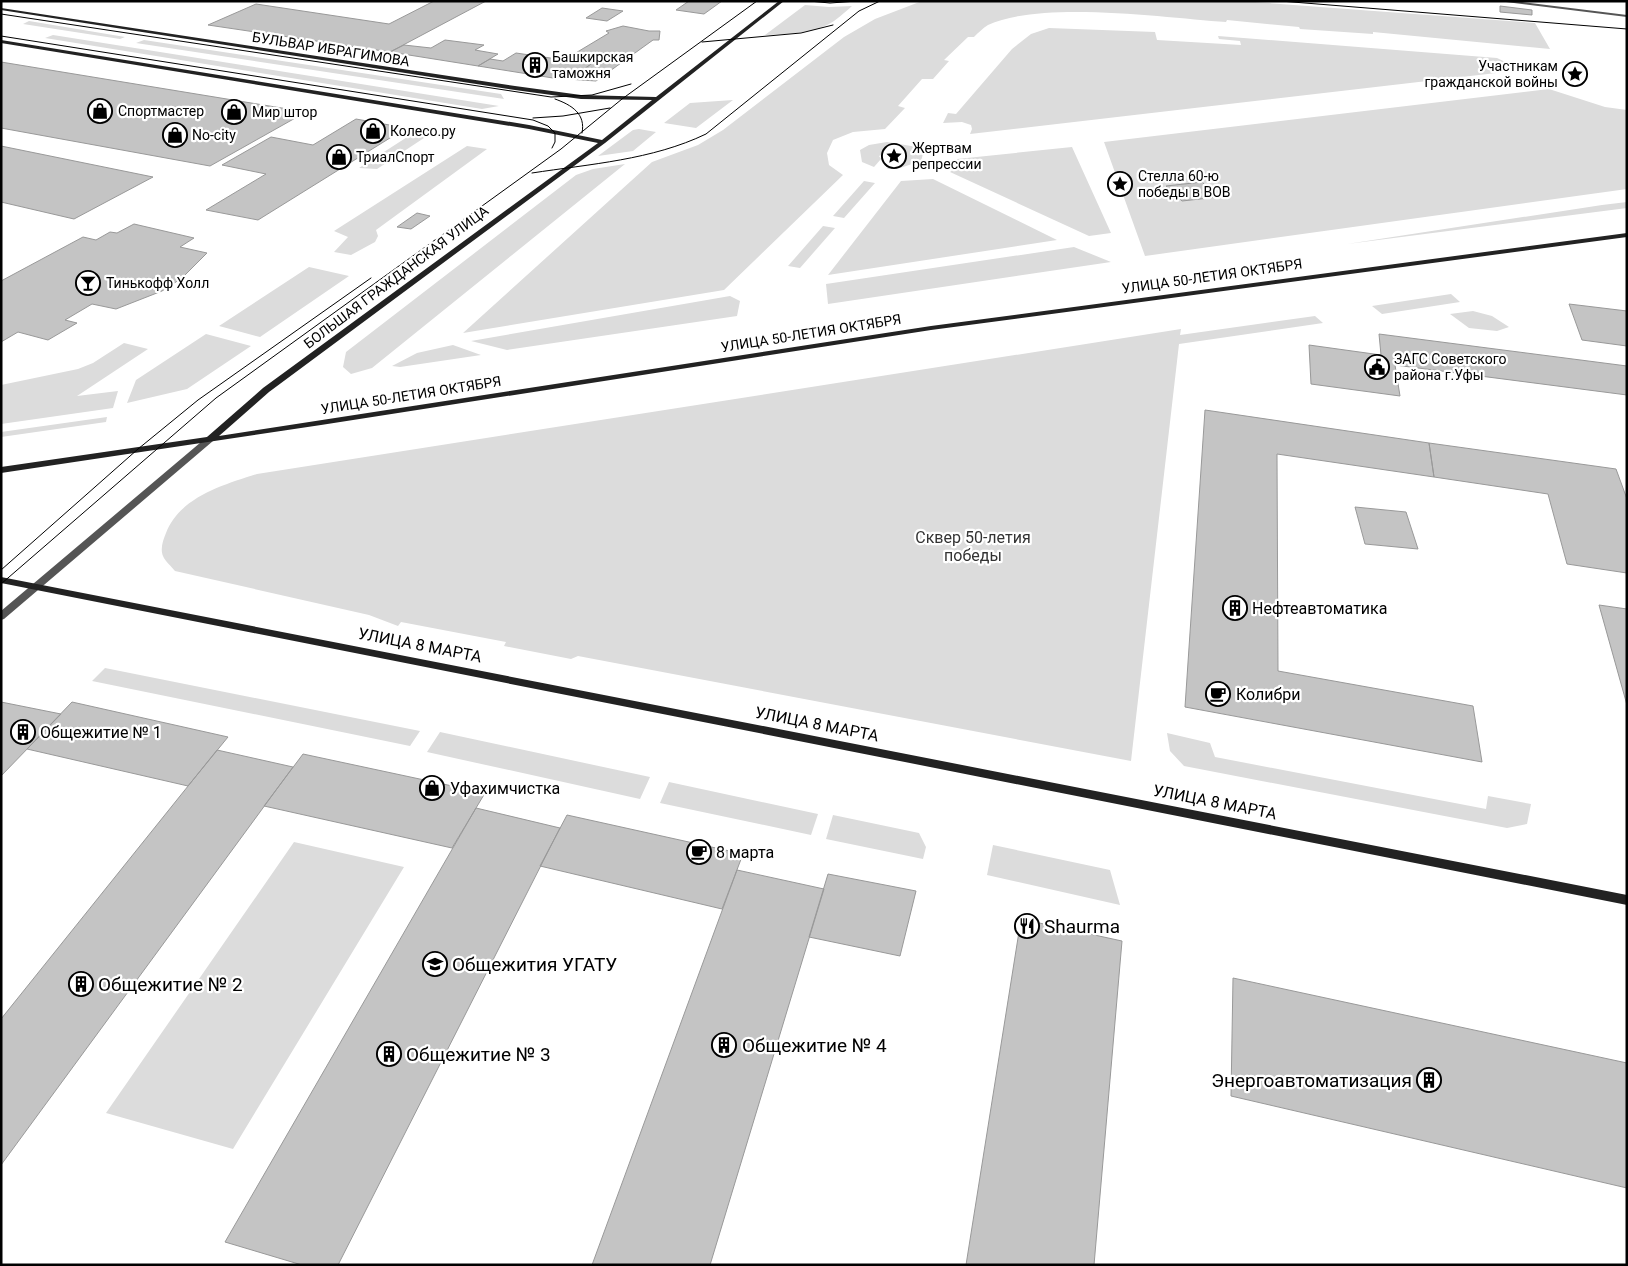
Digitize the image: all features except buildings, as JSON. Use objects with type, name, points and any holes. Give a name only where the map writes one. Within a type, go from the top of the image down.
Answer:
[{"type":"main road","name":"БОЛЬШАЯ ГРАЖДАНСКАЯ УЛИЦА","points":[[210,439],[266,390],[603,142],[782,1]]},
{"type":"main road","name":"БУЛЬВАР ИБРАГИМОВА","points":[[1,10],[581,97],[659,99]]},
{"type":"main road","points":[[1,41],[529,127],[603,142]]},
{"type":"main road","name":"УЛИЦА 50-ЛЕТИЯ ОКТЯБРЯ","points":[[1,470],[931,328],[1627,235]]},
{"type":"main road","name":"УЛИЦА 8 МАРТА","points":[[1,580],[1627,900]]},
{"type":"street","points":[[1500,1],[1627,16]]},
{"type":"street","name":"БОЛЬШАЯ ГРАЖДАНСКАЯ УЛИЦА","points":[[1,617],[210,439]]},
{"type":"green space","points":[[922,1],[1241,1],[1535,23],[1550,49],[1373,32],[1373,34],[1300,29],[1299,27],[1227,20],[1226,22],[1071,12],[1040,13],[1011,18],[988,25],[974,37],[968,37],[944,60],[949,61],[933,79],[922,79],[898,106],[905,108],[885,129],[853,132],[833,140],[827,153],[829,165],[843,175],[724,290],[463,333],[652,162],[698,145],[723,130],[844,37],[875,19]]},
{"type":"green space","points":[[805,5],[852,6],[834,21],[820,28],[797,33],[765,35]]},
{"type":"green space","points":[[29,21],[125,37],[120,39],[23,24]]},
{"type":"green space","points":[[1049,28],[1155,32],[1157,40],[1241,45],[1240,41],[1219,39],[1218,36],[1497,58],[1522,70],[970,134],[971,125],[962,122],[943,123],[948,113],[956,114],[1012,49],[1031,34]]},
{"type":"green space","points":[[53,35],[499,106],[482,109],[45,38]]},
{"type":"green space","points":[[144,40],[501,94],[504,99],[136,43]]},
{"type":"green space","points":[[1549,89],[1605,107],[1627,110],[1627,189],[1145,256],[1104,142]]},
{"type":"green space","points":[[733,100],[696,128],[664,123],[690,103]]},
{"type":"green space","points":[[639,129],[656,132],[633,151],[598,156],[633,130]]},
{"type":"green space","points":[[415,132],[427,134],[427,136],[377,169],[359,168]]},
{"type":"green space","points":[[887,142],[917,147],[923,154],[921,161],[900,168],[887,169],[894,161],[903,158],[903,155],[891,152],[879,156],[881,159],[874,167],[862,162],[860,150],[869,145]]},
{"type":"green space","points":[[467,146],[487,149],[376,230],[378,236],[375,242],[351,255],[334,252],[348,237],[334,231]]},
{"type":"green space","points":[[1072,147],[1111,233],[1089,236],[950,172],[956,167],[957,159]]},
{"type":"green space","points":[[625,164],[372,368],[351,374],[343,367],[346,352],[576,175],[593,169]]},
{"type":"green space","points":[[933,179],[1057,240],[828,275],[901,181]]},
{"type":"green space","points":[[864,181],[875,183],[844,218],[833,216]]},
{"type":"green space","points":[[1627,202],[1627,208],[1347,244],[1602,205]]},
{"type":"green space","points":[[823,226],[835,228],[800,268],[788,266]]},
{"type":"green space","points":[[1074,247],[1111,262],[828,304],[826,284]]},
{"type":"green space","points":[[309,267],[349,276],[260,337],[219,326]]},
{"type":"green space","points":[[1451,294],[1460,302],[1382,314],[1372,306]]},
{"type":"green space","points":[[730,296],[740,301],[737,316],[507,350],[471,341]]},
{"type":"green space","points":[[1473,311],[1492,316],[1509,327],[1497,331],[1469,328],[1450,314]]},
{"type":"green space","name":"Сквер 50-летия победы","points":[[1315,316],[1323,323],[1179,344],[1131,761],[578,656],[571,659],[504,646],[506,642],[401,622],[398,626],[369,615],[175,571],[165,560],[162,553],[162,544],[166,533],[181,510],[204,494],[257,474],[1181,329],[1180,335]]},
{"type":"green space","points":[[206,334],[251,346],[187,389],[127,403],[136,380]]},
{"type":"green space","points":[[124,343],[148,349],[77,396],[118,391],[113,408],[1,424],[1,385],[78,369],[93,363]]},
{"type":"green space","points":[[453,345],[481,355],[400,367],[392,366],[417,353]]},
{"type":"green space","points":[[107,417],[106,422],[1,437],[1,432]]},
{"type":"green space","points":[[105,668],[420,731],[410,746],[92,681]]},
{"type":"green space","points":[[440,732],[650,777],[640,799],[427,752]]},
{"type":"green space","points":[[1167,733],[1210,743],[1215,757],[1486,809],[1488,796],[1531,804],[1527,824],[1507,828],[1184,766],[1170,751]]},
{"type":"green space","points":[[669,782],[818,814],[811,835],[660,803]]},
{"type":"green space","points":[[833,815],[919,833],[926,847],[923,859],[826,839]]},
{"type":"green space","points":[[294,842],[404,867],[233,1149],[106,1113]]},
{"type":"green space","points":[[993,845],[1110,870],[1120,905],[987,875]]},
{"type":"tram line","points":[[582,132],[622,99],[757,1]]},
{"type":"tram line","points":[[809,1],[830,3],[857,1]]},
{"type":"tram line","points":[[532,173],[598,164],[643,155],[664,150],[706,134],[859,11],[880,1]]},
{"type":"tram line","points":[[1280,1],[1627,29]]},
{"type":"tram line","points":[[1,14],[551,97],[592,95],[631,84]]},
{"type":"tram line","points":[[702,42],[801,33],[833,25]]},
{"type":"tram line","points":[[1,36],[533,120],[548,126],[555,133],[555,142],[552,148]]},
{"type":"tram line","points":[[555,99],[572,107],[578,113]]},
{"type":"tram line","points":[[578,113],[610,108]]},
{"type":"tram line","points":[[533,118],[578,113]]},
{"type":"tram line","points":[[578,113],[582,121],[582,132]]},
{"type":"tram line","points":[[1,584],[216,398],[561,149],[582,132]]},
{"type":"tram line","points":[[1,570],[138,449],[198,400],[371,278]]},
{"type":"place","name":"Башкирская таможня","points":[[535,65]]},
{"type":"place","name":"Участникам гражданской войны","points":[[1575,74]]},
{"type":"place","name":"Спортмастер","points":[[100,111]]},
{"type":"place","name":"Мир штор","points":[[234,112]]},
{"type":"place","name":"Колесо.ру","points":[[373,131]]},
{"type":"place","name":"No-city","points":[[175,135]]},
{"type":"place","name":"Жертвам репрессии","points":[[894,156]]},
{"type":"place","name":"ТриалСпорт","points":[[339,157]]},
{"type":"place","name":"Стелла 60-ю победы в ВОВ","points":[[1120,184]]},
{"type":"place","name":"Тинькофф Холл","points":[[88,283]]},
{"type":"place","name":"ЗАГС Советского района г.Уфы","points":[[1377,367]]},
{"type":"place","name":"Нефтеавтоматика","points":[[1235,608]]},
{"type":"place","name":"Колибри","points":[[1218,694]]},
{"type":"place","name":"Общежитие № 1","points":[[23,732]]},
{"type":"place","name":"Уфахимчистка","points":[[432,788]]},
{"type":"place","name":"8 марта","points":[[699,852]]},
{"type":"place","name":"Shaurma","points":[[1027,926]]},
{"type":"place","name":"Общежития УГАТУ","points":[[435,964]]},
{"type":"place","name":"Общежитие № 2","points":[[81,984]]},
{"type":"place","name":"Общежитие № 4","points":[[724,1045]]},
{"type":"place","name":"Общежитие № 3","points":[[389,1054]]},
{"type":"place","name":"Энергоавтоматизация","points":[[1429,1080]]}]
